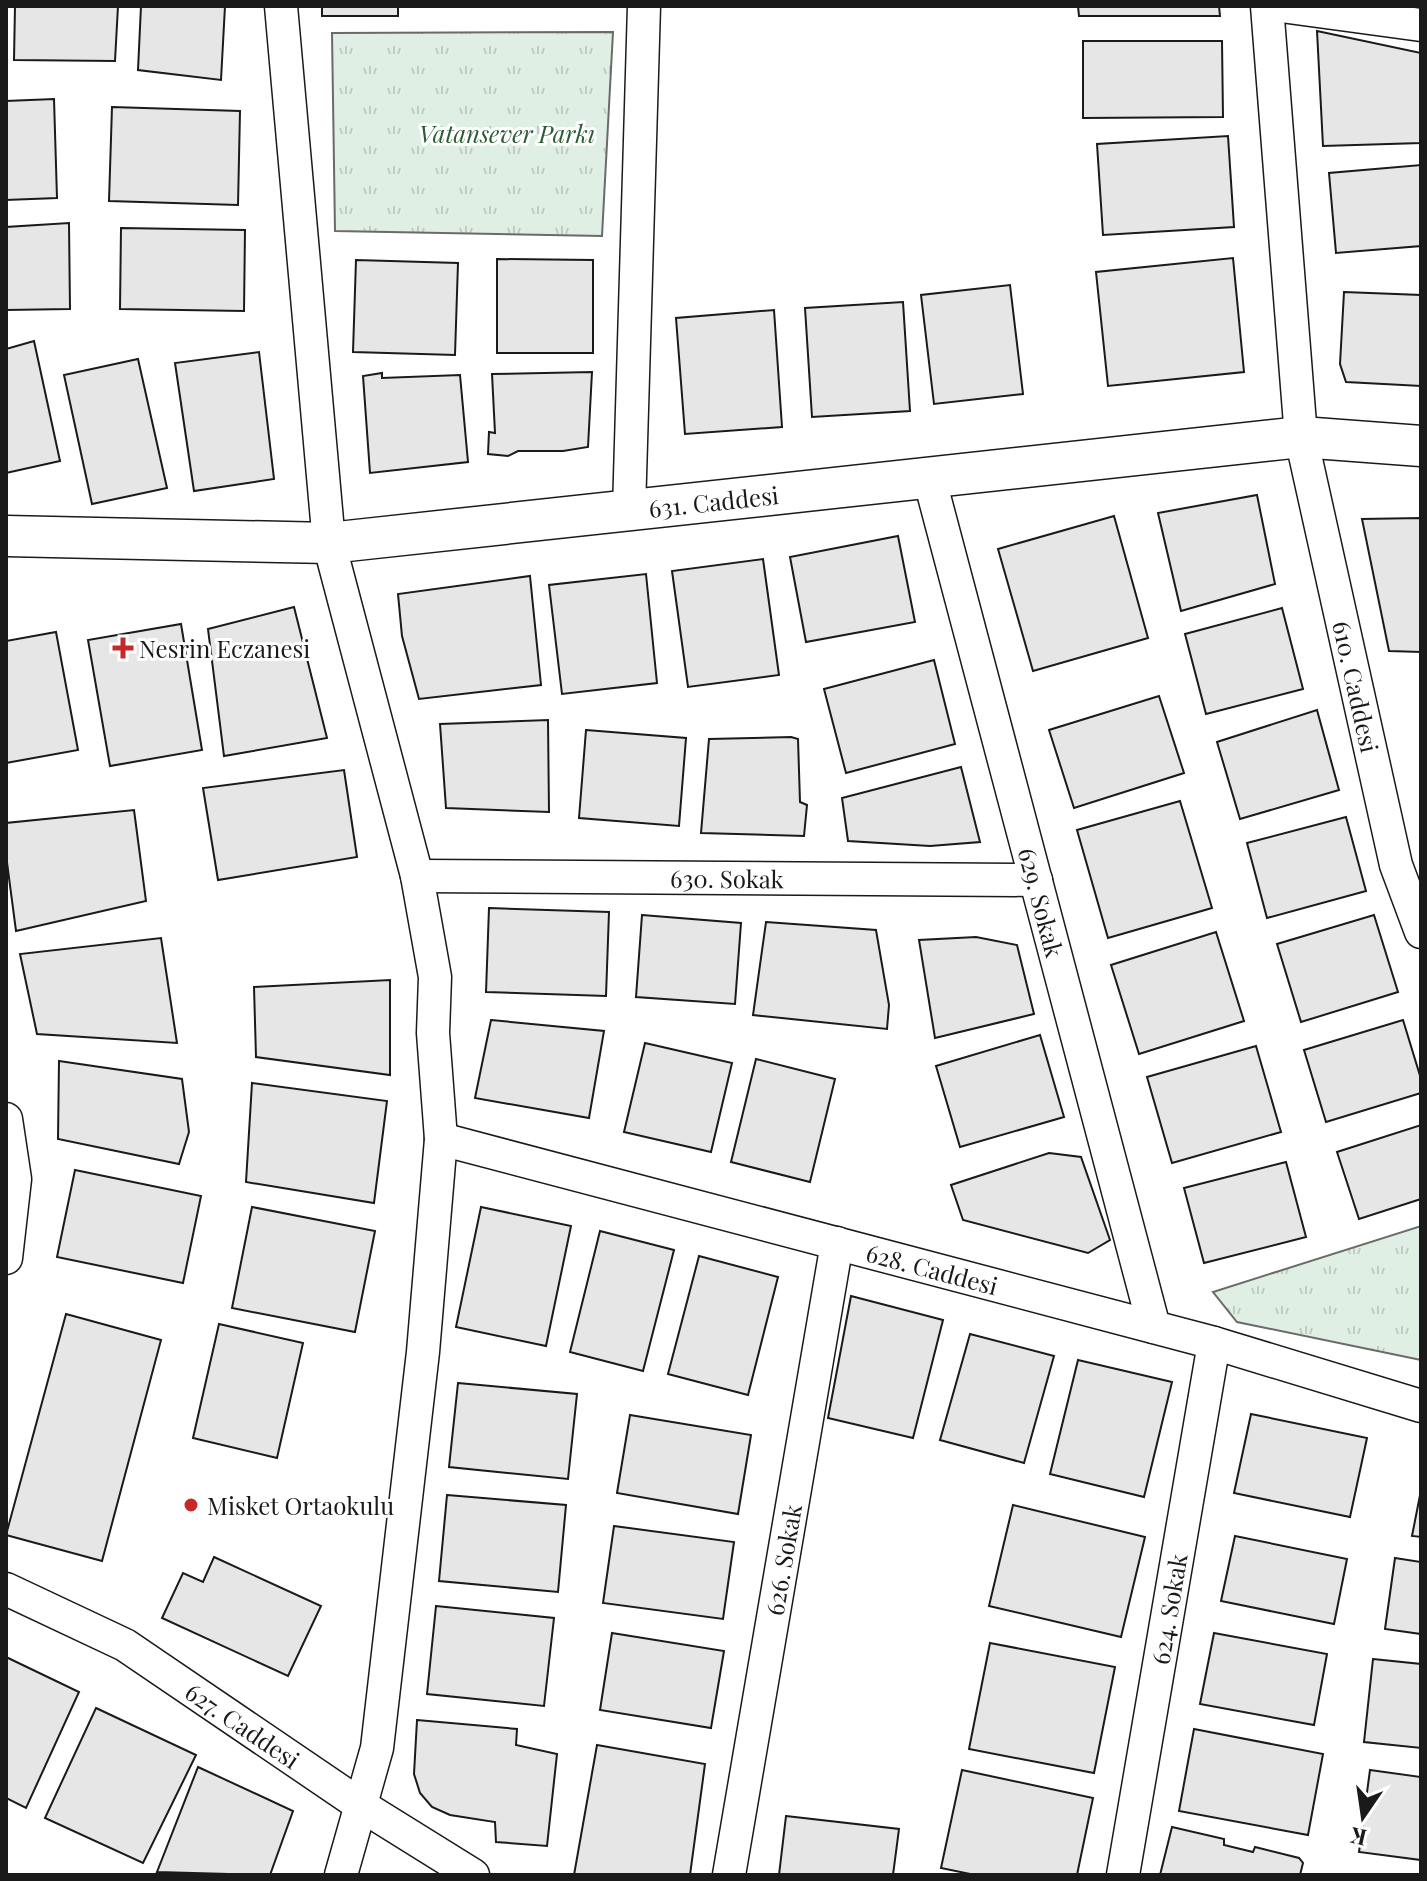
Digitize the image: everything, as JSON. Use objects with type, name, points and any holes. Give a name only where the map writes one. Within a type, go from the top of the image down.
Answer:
[{"type":"street","points":[[281,6],[329,543],[417,876],[435,977],[433,1033],[441,1139],[423,1352],[377,1748],[341,1875]]},
{"type":"street","points":[[629,510],[644,6]]},
{"type":"street","name":"610. Caddesi","points":[[1267,6],[1301,437],[1408,866],[1421,932]]},
{"type":"street","points":[[1281,6],[1421,25]]},
{"type":"street","name":"631. Caddesi","points":[[6,536],[329,543],[1301,437],[1421,446]]},
{"type":"street","name":"629. Sokak","points":[[929,477],[1154,1327]]},
{"type":"street","name":"630. Sokak","points":[[417,876],[1036,880]]},
{"type":"street","points":[[6,1119],[15,1179],[6,1258]]},
{"type":"street","name":"628. Caddesi","points":[[441,1139],[1214,1343],[1421,1406]]},
{"type":"street","name":"626. Sokak","points":[[729,1875],[837,1243]]},
{"type":"street","name":"624. Sokak","points":[[1123,1875],[1214,1343]]},
{"type":"street","name":"627. Caddesi","points":[[6,1589],[125,1645],[362,1806],[473,1875]]},
{"type":"green space","name":"Vatansever Parkı","points":[[613,32],[602,236],[335,231],[332,33]]},
{"type":"green space","points":[[1421,1226],[1421,1360],[1237,1322],[1213,1292]]},
{"type":"building","points":[[15,6],[118,6],[115,61],[14,60]]},
{"type":"building","points":[[141,6],[225,6],[221,80],[138,70]]},
{"type":"building","points":[[322,6],[398,6],[398,16],[322,16]]},
{"type":"building","points":[[1078,6],[1219,6],[1220,16],[1079,16]]},
{"type":"building","points":[[1317,31],[1421,53],[1421,143],[1323,146]]},
{"type":"building","points":[[1083,41],[1222,41],[1223,117],[1083,118]]},
{"type":"building","points":[[54,99],[57,198],[6,200],[6,101]]},
{"type":"building","points":[[112,107],[240,111],[238,205],[109,201]]},
{"type":"building","points":[[1228,136],[1234,227],[1103,235],[1097,144]]},
{"type":"building","points":[[1421,165],[1421,246],[1336,253],[1329,173]]},
{"type":"building","points":[[69,223],[70,309],[6,310],[6,227]]},
{"type":"building","points":[[121,228],[245,230],[244,311],[120,309]]},
{"type":"building","points":[[1233,258],[1244,372],[1108,386],[1096,272]]},
{"type":"building","points":[[497,259],[593,260],[593,353],[497,353]]},
{"type":"building","points":[[356,260],[458,263],[455,355],[353,352]]},
{"type":"building","points":[[1010,285],[1023,394],[934,404],[921,295]]},
{"type":"building","points":[[1344,292],[1421,295],[1421,386],[1346,382],[1340,364]]},
{"type":"building","points":[[903,302],[910,411],[812,417],[805,308]]},
{"type":"building","points":[[774,310],[782,427],[685,434],[676,318]]},
{"type":"building","points":[[34,341],[60,461],[6,473],[6,349]]},
{"type":"building","points":[[259,352],[274,479],[194,491],[175,363]]},
{"type":"building","points":[[138,359],[167,488],[92,504],[64,375]]},
{"type":"building","points":[[592,372],[588,447],[563,451],[518,451],[508,456],[488,454],[489,432],[495,433],[492,374]]},
{"type":"building","points":[[382,373],[382,378],[460,375],[468,462],[370,473],[363,376]]},
{"type":"building","points":[[1257,495],[1275,584],[1181,611],[1158,513]]},
{"type":"building","points":[[1114,516],[1148,638],[1033,671],[998,549]]},
{"type":"building","points":[[1421,518],[1421,652],[1389,651],[1362,519]]},
{"type":"building","points":[[898,536],[915,622],[806,642],[790,557]]},
{"type":"building","points":[[763,559],[779,675],[688,687],[672,571]]},
{"type":"building","points":[[646,574],[657,683],[562,694],[549,585]]},
{"type":"building","points":[[530,576],[541,685],[419,699],[402,636],[398,594]]},
{"type":"building","points":[[294,607],[327,738],[224,756],[208,629]]},
{"type":"building","points":[[1282,608],[1303,689],[1206,714],[1185,634]]},
{"type":"building","points":[[181,624],[202,750],[110,766],[88,640]]},
{"type":"building","points":[[56,632],[78,750],[6,763],[6,641]]},
{"type":"building","points":[[934,660],[955,744],[846,773],[824,689]]},
{"type":"building","points":[[1159,696],[1184,773],[1074,808],[1049,730]]},
{"type":"building","points":[[1317,710],[1339,790],[1240,819],[1217,742]]},
{"type":"building","points":[[548,720],[549,812],[446,808],[440,724]]},
{"type":"building","points":[[586,730],[686,738],[679,826],[579,818]]},
{"type":"building","points":[[709,739],[798,739],[800,802],[807,805],[804,836],[701,833]]},
{"type":"building","points":[[961,767],[980,842],[930,846],[848,841],[842,798]]},
{"type":"building","points":[[344,770],[357,857],[218,880],[203,788]]},
{"type":"building","points":[[1180,801],[1212,908],[1108,938],[1077,830]]},
{"type":"building","points":[[134,810],[146,901],[16,931],[6,855],[6,823]]},
{"type":"building","points":[[1346,817],[1366,891],[1267,918],[1247,843]]},
{"type":"building","points":[[489,908],[609,912],[606,996],[486,992]]},
{"type":"building","points":[[642,915],[741,923],[735,1004],[636,997]]},
{"type":"building","points":[[1374,915],[1398,992],[1301,1022],[1277,944]]},
{"type":"building","points":[[766,922],[876,930],[889,1005],[887,1029],[753,1015]]},
{"type":"building","points":[[1216,932],[1244,1021],[1139,1054],[1111,965]]},
{"type":"building","points":[[976,937],[1017,945],[1034,1014],[935,1038],[919,940]]},
{"type":"building","points":[[161,938],[177,1043],[37,1034],[20,954]]},
{"type":"building","points":[[390,980],[390,1075],[256,1057],[254,987]]},
{"type":"building","points":[[491,1020],[604,1031],[589,1118],[475,1098]]},
{"type":"building","points":[[1403,1020],[1421,1079],[1421,1093],[1326,1122],[1304,1050]]},
{"type":"building","points":[[1040,1035],[1064,1117],[960,1147],[936,1066]]},
{"type":"building","points":[[645,1043],[732,1063],[711,1152],[624,1132]]},
{"type":"building","points":[[1256,1046],[1281,1132],[1172,1163],[1147,1077]]},
{"type":"building","points":[[756,1059],[835,1079],[810,1182],[731,1162]]},
{"type":"building","points":[[59,1061],[182,1079],[189,1132],[179,1164],[58,1139]]},
{"type":"building","points":[[252,1083],[387,1101],[374,1203],[246,1182]]},
{"type":"building","points":[[1421,1125],[1421,1199],[1359,1219],[1337,1152]]},
{"type":"building","points":[[1049,1153],[1081,1157],[1110,1240],[1088,1253],[963,1220],[951,1185]]},
{"type":"building","points":[[1286,1162],[1306,1237],[1204,1263],[1184,1188]]},
{"type":"building","points":[[75,1170],[201,1196],[183,1283],[57,1257]]},
{"type":"building","points":[[252,1207],[375,1231],[355,1332],[232,1308]]},
{"type":"building","points":[[481,1207],[571,1226],[546,1346],[456,1327]]},
{"type":"building","points":[[600,1231],[674,1250],[643,1371],[570,1352]]},
{"type":"building","points":[[699,1256],[778,1277],[748,1395],[668,1374]]},
{"type":"building","points":[[851,1296],[943,1320],[913,1438],[828,1418]]},
{"type":"building","points":[[66,1314],[161,1340],[102,1561],[6,1535]]},
{"type":"building","points":[[219,1324],[303,1343],[277,1458],[193,1438]]},
{"type":"building","points":[[970,1334],[1054,1356],[1024,1463],[940,1440]]},
{"type":"building","points":[[1078,1360],[1172,1382],[1144,1497],[1050,1474]]},
{"type":"building","points":[[458,1383],[577,1394],[568,1479],[449,1467]]},
{"type":"building","points":[[1251,1414],[1367,1438],[1350,1517],[1234,1493]]},
{"type":"building","points":[[630,1415],[751,1435],[738,1514],[617,1493]]},
{"type":"building","points":[[1421,1490],[1421,1537],[1412,1536]]},
{"type":"building","points":[[447,1495],[566,1505],[558,1592],[439,1581]]},
{"type":"building","points":[[1013,1505],[1145,1537],[1121,1637],[989,1606]]},
{"type":"building","points":[[614,1526],[734,1542],[723,1619],[603,1603]]},
{"type":"building","points":[[1235,1536],[1347,1559],[1334,1624],[1221,1601]]},
{"type":"building","points":[[214,1557],[321,1606],[288,1676],[162,1618],[183,1573],[203,1582]]},
{"type":"building","points":[[1395,1558],[1421,1562],[1421,1634],[1385,1629]]},
{"type":"building","points":[[436,1606],[554,1618],[544,1706],[427,1694]]},
{"type":"building","points":[[612,1633],[724,1651],[711,1728],[600,1710]]},
{"type":"building","points":[[1214,1633],[1327,1654],[1314,1725],[1200,1704]]},
{"type":"building","points":[[990,1643],[1115,1667],[1094,1773],[969,1749]]},
{"type":"building","points":[[6,1657],[79,1692],[26,1808],[6,1798]]},
{"type":"building","points":[[1373,1659],[1421,1664],[1421,1748],[1364,1742]]},
{"type":"building","points":[[96,1708],[196,1755],[143,1863],[45,1818]]},
{"type":"building","points":[[417,1720],[517,1729],[516,1745],[557,1754],[547,1846],[496,1842],[495,1822],[450,1815],[432,1807],[420,1793],[414,1774]]},
{"type":"building","points":[[1194,1729],[1323,1754],[1308,1835],[1179,1811]]},
{"type":"building","points":[[597,1745],[705,1764],[690,1875],[574,1875]]},
{"type":"building","points":[[198,1767],[293,1811],[270,1875],[157,1872]]},
{"type":"building","points":[[962,1770],[1093,1798],[1077,1875],[975,1875],[941,1868]]},
{"type":"building","points":[[1370,1770],[1421,1777],[1421,1860],[1359,1852]]},
{"type":"building","points":[[786,1816],[899,1829],[893,1875],[779,1875]]},
{"type":"building","points":[[1172,1827],[1224,1839],[1224,1845],[1253,1852],[1255,1847],[1299,1858],[1303,1863],[1300,1875],[1160,1875]]},
{"type":"place","name":"Nesrin Eczanesi","points":[[123,648]]},
{"type":"place","name":"Misket Ortaokulu","points":[[191,1505]]}]
